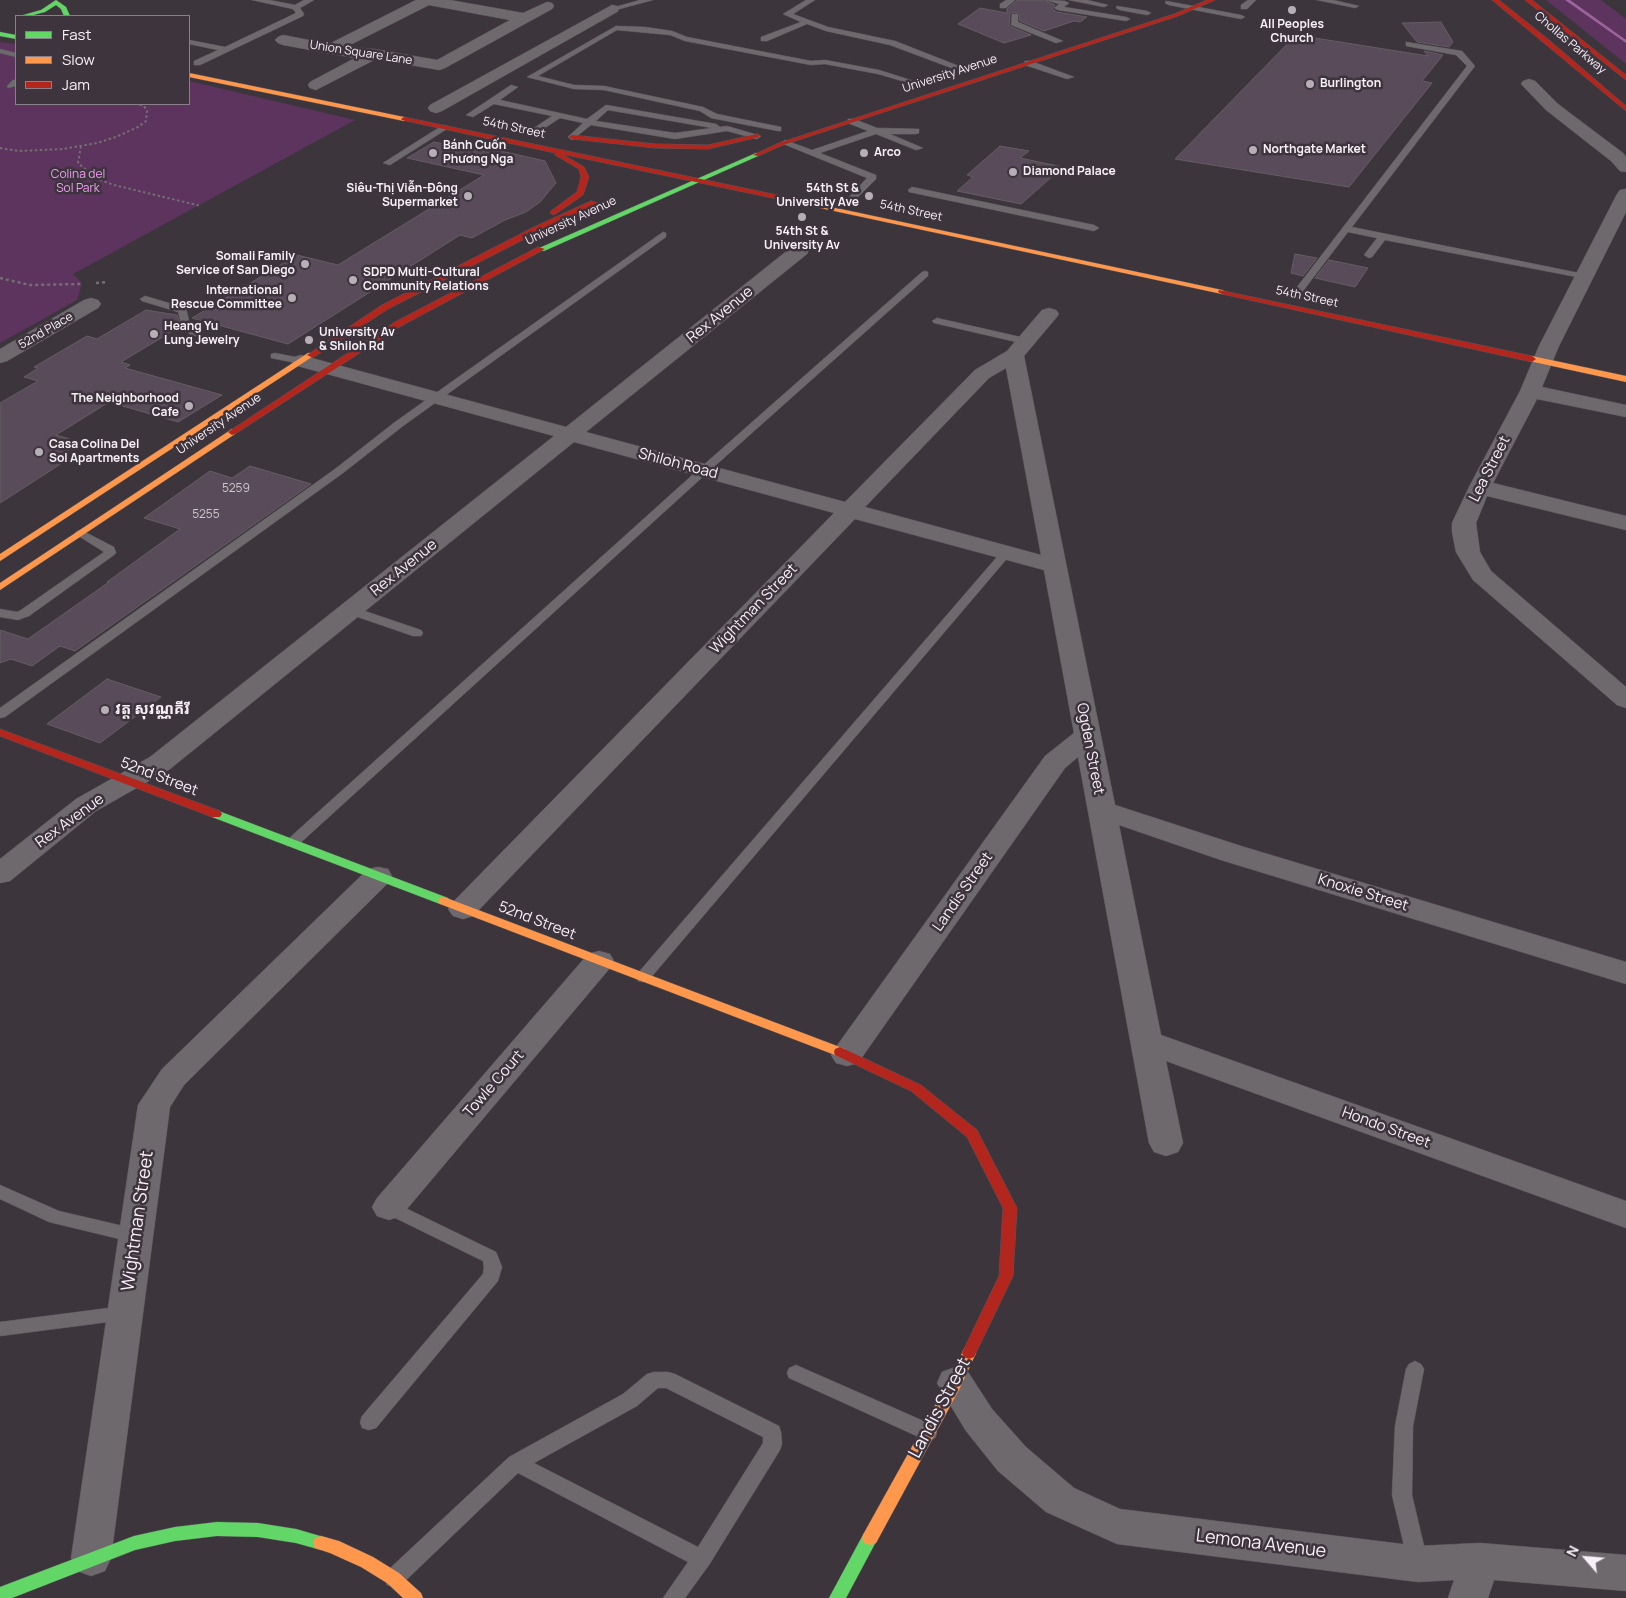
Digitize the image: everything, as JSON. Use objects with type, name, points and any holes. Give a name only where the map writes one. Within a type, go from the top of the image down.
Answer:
[{"type":"main road","name":"University Avenue","points":[[0,587],[398,324],[555,242],[785,143],[1176,15],[1212,0]]},
{"type":"main road","name":"Chollas Parkway","points":[[1495,0],[1547,41],[1626,109]]},
{"type":"main road","name":"Chollas Parkway","points":[[1528,0],[1626,78]]},
{"type":"main road","points":[[27,15],[44,11],[55,1],[64,8],[67,15]]},
{"type":"main road","points":[[1042,46],[1147,13],[1172,2]]},
{"type":"main road","points":[[0,34],[15,40]]},
{"type":"main road","points":[[0,39],[15,40]]},
{"type":"main road","points":[[193,62],[214,66]]},
{"type":"main road","name":"University Avenue","points":[[948,76],[969,69]]},
{"type":"main road","name":"54th Street","points":[[190,75],[446,127],[693,181],[1003,245],[1549,350],[1626,380]]},
{"type":"main road","name":"University Avenue","points":[[902,90],[933,80]]},
{"type":"main road","points":[[311,84],[335,89]]},
{"type":"main road","name":"54th Street","points":[[431,107],[489,120]]},
{"type":"main road","name":"54th Street","points":[[532,128],[668,157]]},
{"type":"main road","points":[[563,135],[655,146],[708,147],[757,136],[782,128]]},
{"type":"main road","points":[[745,173],[723,169],[702,162],[757,136]]},
{"type":"main road","points":[[539,228],[548,218],[580,193],[584,177],[582,168],[547,149]]},
{"type":"main road","points":[[648,180],[686,166]]},
{"type":"main road","name":"54th Street","points":[[840,194],[867,200]]},
{"type":"main road","name":"University Avenue","points":[[0,558],[385,306],[539,228],[602,200]]},
{"type":"main road","points":[[1003,245],[1044,249],[1067,248]]},
{"type":"main road","name":"52nd Street","points":[[0,732],[847,1056],[916,1088],[972,1134],[1010,1208]]},
{"type":"main road","name":"Landis Street","points":[[837,1598],[955,1383],[1006,1276],[1010,1208]]},
{"type":"main road","points":[[0,1595],[91,1558],[134,1543],[175,1534],[217,1529],[258,1530],[296,1536],[333,1546],[367,1562],[403,1591]]},
{"type":"street","points":[[330,49],[427,0],[524,18],[546,6]]},
{"type":"street","points":[[431,107],[612,9]]},
{"type":"street","name":"Union Square Lane","points":[[283,40],[354,54],[374,54],[439,65],[524,18]]},
{"type":"street","points":[[311,84],[374,54]]},
{"type":"street","points":[[1529,84],[1552,107],[1617,157],[1626,167]]},
{"type":"street","name":"Lea Street","points":[[1626,194],[1530,391],[1480,487],[1464,523],[1465,542],[1473,563],[1481,575],[1626,700]]},
{"type":"street","name":"Rex Avenue","points":[[0,874],[86,805],[160,763],[800,250]]},
{"type":"street","name":"52nd Place","points":[[0,357],[91,304]]},
{"type":"street","name":"Wightman Street","points":[[463,909],[982,374],[1019,348],[1049,314]]},
{"type":"street","name":"Ogden Street","points":[[1019,348],[1055,566],[1166,1143]]},
{"type":"street","name":"Shiloh Road","points":[[301,361],[1055,566]]},
{"type":"street","points":[[1530,391],[1626,411]]},
{"type":"street","points":[[1480,487],[1626,523]]},
{"type":"street","name":"Landis Street","points":[[847,1056],[1055,762],[1087,736]]},
{"type":"street","name":"Knoxie Street","points":[[1101,810],[1231,853],[1626,973]]},
{"type":"street","name":"Wightman Street","points":[[91,1558],[154,1105],[173,1077],[378,876]]},
{"type":"street","name":"Towle Court","points":[[389,1207],[599,960]]},
{"type":"street","name":"Hondo Street","points":[[1146,1042],[1626,1215]]},
{"type":"street","name":"Lemona Avenue","points":[[955,1383],[979,1420],[1012,1459],[1060,1500],[1117,1526],[1418,1564],[1480,1561],[1626,1573]]},
{"type":"street","points":[[1468,1598],[1480,1561]]},
{"type":"lane","points":[[256,0],[296,7],[310,0]]},
{"type":"lane","points":[[612,9],[649,0]]},
{"type":"lane","points":[[811,0],[787,14],[826,29],[892,43],[969,69]]},
{"type":"lane","points":[[1003,6],[1011,0]]},
{"type":"lane","points":[[1050,0],[1065,3],[1058,8],[1126,19]]},
{"type":"lane","points":[[1073,0],[1104,5]]},
{"type":"lane","points":[[1244,7],[1252,0]]},
{"type":"lane","points":[[1321,0],[1355,6]]},
{"type":"lane","points":[[1172,2],[1240,17]]},
{"type":"lane","points":[[193,62],[300,14],[296,7]]},
{"type":"lane","points":[[1120,8],[1147,13]]},
{"type":"lane","points":[[1015,16],[1014,23],[1069,38]]},
{"type":"lane","points":[[764,39],[807,22]]},
{"type":"lane","points":[[782,128],[714,116],[703,109],[604,88],[574,87],[531,77],[616,28],[645,28],[672,33],[685,39],[801,61],[825,62],[879,72],[919,84]]},
{"type":"lane","points":[[0,47],[15,40]]},
{"type":"lane","points":[[190,42],[225,49]]},
{"type":"lane","points":[[1297,293],[1471,66],[1459,53],[1409,44]]},
{"type":"lane","points":[[0,52],[15,55]]},
{"type":"lane","points":[[1028,63],[1070,77]]},
{"type":"lane","points":[[461,114],[493,101],[514,87]]},
{"type":"lane","points":[[493,101],[588,122],[675,136],[727,128]]},
{"type":"lane","points":[[563,135],[588,122],[606,107],[727,128],[757,136]]},
{"type":"lane","points":[[532,128],[559,115]]},
{"type":"lane","points":[[851,121],[919,148]]},
{"type":"lane","points":[[387,163],[446,127]]},
{"type":"lane","points":[[813,153],[876,131],[916,131]]},
{"type":"lane","points":[[785,143],[873,177],[853,197]]},
{"type":"lane","points":[[912,190],[1094,228]]},
{"type":"lane","points":[[1346,229],[1584,278]]},
{"type":"lane","points":[[0,714],[340,471],[436,398],[663,235]]},
{"type":"lane","points":[[1369,255],[1382,236]]},
{"type":"lane","points":[[292,843],[703,471],[925,274]]},
{"type":"lane","points":[[145,300],[183,310],[184,321],[195,334]]},
{"type":"lane","points":[[937,321],[1019,348]]},
{"type":"lane","points":[[275,356],[301,361]]},
{"type":"lane","points":[[0,613],[18,616],[25,613],[110,554],[110,549],[81,533]]},
{"type":"lane","points":[[643,977],[1006,553]]},
{"type":"lane","points":[[350,610],[417,633]]},
{"type":"lane","points":[[0,1192],[55,1217],[136,1236]]},
{"type":"lane","points":[[370,1422],[492,1276],[493,1267],[490,1257],[389,1207]]},
{"type":"lane","points":[[0,1329],[125,1313]]},
{"type":"lane","points":[[1416,1369],[1404,1426],[1402,1495],[1418,1564]]},
{"type":"lane","points":[[796,1373],[928,1432]]},
{"type":"lane","points":[[403,1591],[516,1463],[630,1400],[654,1380],[668,1380],[772,1432],[772,1444],[702,1559],[673,1598]]},
{"type":"lane","points":[[516,1463],[702,1559]]},
{"type":"path","points":[[0,148],[40,151],[81,146],[116,137],[138,127],[146,121],[146,111],[144,106],[140,105]]},
{"type":"path","points":[[81,146],[78,162],[94,178],[114,185],[201,206]]},
{"type":"path","points":[[0,278],[30,285],[82,284]]},
{"type":"path","points":[[91,284],[108,282]]},
{"type":"green space","points":[[1546,0],[1601,0],[1626,19],[1626,64]]},
{"type":"green space","name":"Colina del Sol Park","points":[[0,42],[15,44],[15,105],[190,105],[190,81],[355,120],[73,274],[82,283],[77,300],[0,343]]},
{"type":"building","points":[[1017,0],[1044,0],[1055,5],[1052,9],[1057,12],[1087,17],[1080,22],[1074,21],[1044,31],[1020,21],[1019,13],[1012,12],[1010,14],[1009,26],[1031,35],[1004,43],[958,24],[980,8],[1007,13],[1007,9]]},
{"type":"building","points":[[1441,22],[1453,42],[1449,47],[1417,42],[1402,23]]},
{"type":"building","points":[[1296,35],[1428,56],[1424,51],[1443,55],[1422,81],[1432,83],[1349,187],[1175,159]]},
{"type":"building","points":[[434,142],[460,147],[466,143],[545,161],[556,183],[540,202],[526,212],[505,220],[472,238],[460,235],[288,344],[192,318],[297,255],[338,265],[484,175],[407,158]]},
{"type":"building","name":"Diamond Palace","points":[[1000,146],[1029,151],[1020,158],[1063,167],[1021,204],[957,191],[973,177],[967,175]]},
{"type":"building","points":[[1295,254],[1317,258],[1303,276],[1291,273]]},
{"type":"building","points":[[1329,260],[1368,268],[1355,287],[1315,278]]},
{"type":"building","points":[[146,310],[177,315],[181,326],[121,362],[130,365],[125,368],[222,395],[178,422],[109,402],[56,435],[70,439],[66,442],[78,445],[61,455],[70,458],[0,503],[0,403],[38,381],[24,377],[38,368],[34,367],[87,336],[97,339]]},
{"type":"building","points":[[250,466],[311,484],[75,651],[60,646],[32,666],[11,659],[0,663],[0,630],[28,639],[180,529],[144,518],[210,471],[232,478]]},
{"type":"building","name":"វត្ត សុវណ្ណគីរី","points":[[107,679],[161,697],[100,743],[47,724]]},
{"type":"waterway","points":[[1567,0],[1626,42]]},
{"type":"traffic: fast","points":[[27,15],[43,11],[56,2],[64,8],[67,15]]},
{"type":"traffic: fast","points":[[0,34],[15,37]]},
{"type":"traffic: fast","points":[[541,249],[756,155]]},
{"type":"traffic: fast","points":[[216,814],[444,901]]},
{"type":"traffic: fast","points":[[0,1595],[134,1543],[175,1534],[217,1529],[258,1530],[296,1536],[321,1543]]},
{"type":"traffic: fast","points":[[837,1598],[870,1538]]},
{"type":"traffic: slow","points":[[190,75],[404,119]]},
{"type":"traffic: slow","points":[[806,203],[1222,292]]},
{"type":"traffic: slow","points":[[0,558],[311,355]]},
{"type":"traffic: slow","points":[[1532,359],[1626,379]]},
{"type":"traffic: slow","points":[[0,587],[232,432]]},
{"type":"traffic: slow","points":[[444,901],[840,1052]]},
{"type":"traffic: slow","points":[[870,1538],[955,1383],[969,1353]]},
{"type":"traffic: slow","points":[[321,1543],[333,1546],[367,1562],[393,1578],[415,1598]]},
{"type":"traffic: jam","points":[[756,155],[781,144],[1176,15],[1212,0]]},
{"type":"traffic: jam","points":[[1495,0],[1547,41],[1626,109]]},
{"type":"traffic: jam","points":[[1528,0],[1626,78]]},
{"type":"traffic: jam","points":[[404,119],[806,203]]},
{"type":"traffic: jam","points":[[572,137],[655,146],[708,147],[757,136]]},
{"type":"traffic: jam","points":[[554,213],[580,193],[585,177],[582,168],[557,154]]},
{"type":"traffic: jam","points":[[311,355],[385,307],[539,228],[594,203]]},
{"type":"traffic: jam","points":[[232,432],[398,324],[541,249]]},
{"type":"traffic: jam","points":[[1222,292],[1532,359]]},
{"type":"traffic: jam","points":[[0,732],[216,814]]},
{"type":"traffic: jam","points":[[840,1052],[916,1088],[972,1134],[1010,1208],[1006,1276],[969,1353]]},
{"type":"place","name":"All Peoples Church","points":[[1292,10]]},
{"type":"place","name":"Burlington","points":[[1310,84]]},
{"type":"place","name":"Northgate Market","points":[[1253,150]]},
{"type":"place","name":"Bánh Cuốn Phương Nga","points":[[433,153]]},
{"type":"place","name":"Arco","points":[[864,153]]},
{"type":"place","name":"Diamond Palace","points":[[1013,172]]},
{"type":"place","name":"Siêu-Thị Viễn-Đông Supermarket","points":[[468,196]]},
{"type":"place","name":"54th St & University Ave","points":[[869,196]]},
{"type":"place","name":"54th St & University Av","points":[[802,217]]},
{"type":"place","name":"Somali Family Service of San Diego","points":[[305,264]]},
{"type":"place","name":"SDPD Multi-Cultural Community Relations","points":[[353,280]]},
{"type":"place","name":"International Rescue Committee","points":[[292,298]]},
{"type":"place","name":"Heang Yu Lung Jewelry","points":[[154,334]]},
{"type":"place","name":"University Av & Shiloh Rd","points":[[309,340]]},
{"type":"place","name":"The Neighborhood Cafe","points":[[189,406]]},
{"type":"place","name":"Casa Colina Del Sol Apartments","points":[[39,452]]},
{"type":"place","name":"វត្ត សុវណ្ណគីរី","points":[[105,710]]}]
